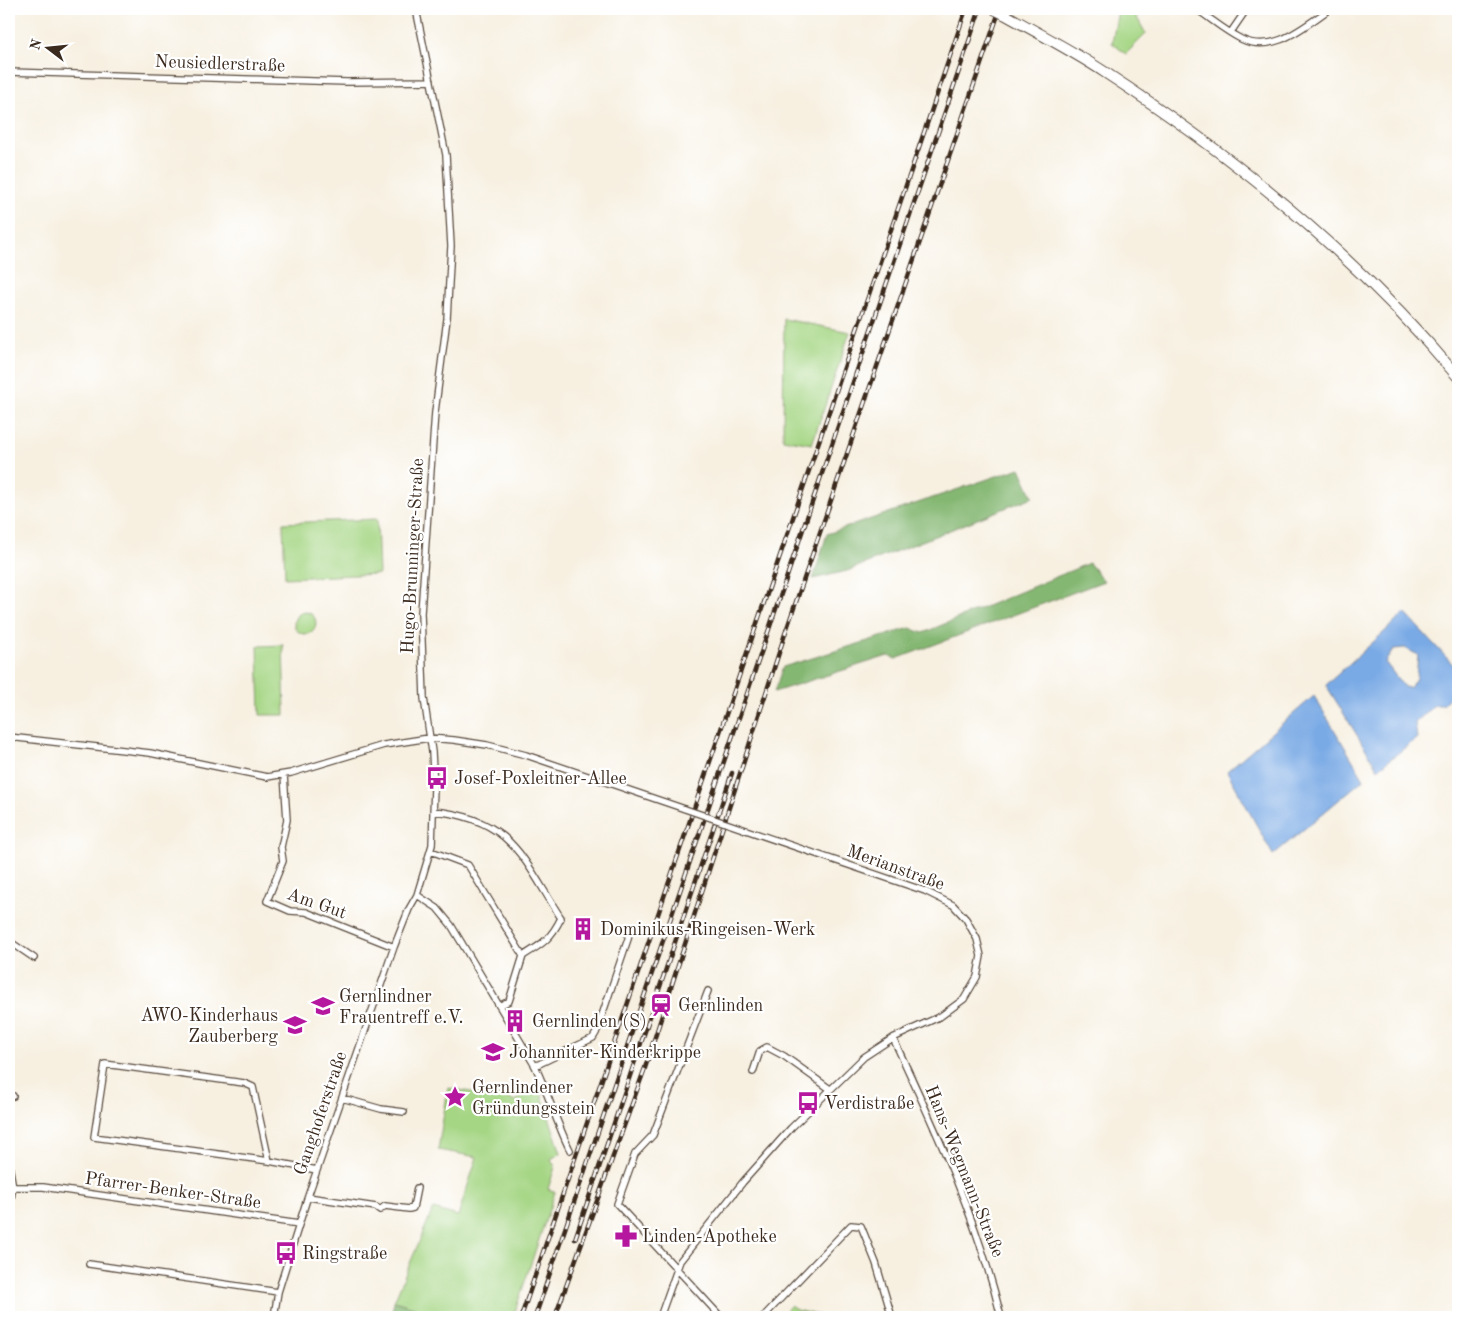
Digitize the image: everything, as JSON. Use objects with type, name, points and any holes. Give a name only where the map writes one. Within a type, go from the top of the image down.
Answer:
[{"type":"highway","points":[[994,9],[1104,72],[1216,152],[1292,212],[1365,278],[1458,377]]},
{"type":"street","name":"Hugo-Brunninger-Straße","points":[[416,9],[446,155],[451,246],[447,319],[435,412],[421,613],[424,698],[432,752],[434,811],[431,851],[417,895]]},
{"type":"street","points":[[1196,9],[1241,39],[1262,45],[1282,40],[1330,9]]},
{"type":"street","points":[[1231,32],[1244,13]]},
{"type":"street","name":"Neusiedlerstraße","points":[[9,72],[347,82],[431,81]]},
{"type":"street","points":[[9,737],[150,753],[260,776],[284,775],[384,745],[429,738]]},
{"type":"street","name":"Merianstraße","points":[[429,738],[487,745],[526,755],[925,891],[953,906],[966,919],[977,940],[980,956],[977,977],[964,998],[941,1016],[893,1038],[864,1057],[830,1089],[743,1182],[680,1261],[660,1317]]},
{"type":"street","name":"Am Gut","points":[[284,775],[287,800],[286,820],[281,847],[283,861],[267,901],[290,911],[306,912],[394,947]]},
{"type":"street","points":[[434,811],[453,812],[475,818],[501,833],[515,847],[561,918],[554,934],[523,956],[509,1001],[499,1006]]},
{"type":"street","points":[[431,851],[468,865],[523,956]]},
{"type":"street","points":[[417,895],[437,908],[445,917],[499,1006],[544,1084],[556,1120],[570,1150]]},
{"type":"street","name":"Ganghoferstraße","points":[[274,1317],[278,1292],[308,1196],[394,947],[409,908],[417,895]]},
{"type":"street","points":[[534,1066],[593,1038],[628,940],[629,932]]},
{"type":"street","points":[[9,941],[34,958]]},
{"type":"street","points":[[708,991],[653,1135],[635,1154],[617,1204],[721,1317]]},
{"type":"street","name":"Hans-Wegmann-Straße","points":[[893,1038],[938,1135],[992,1281],[1001,1317]]},
{"type":"street","points":[[753,1072],[760,1051],[766,1047],[784,1056],[830,1089]]},
{"type":"street","points":[[269,1161],[253,1087],[244,1083],[105,1064],[94,1137],[269,1161],[317,1170]]},
{"type":"street","points":[[342,1098],[381,1109],[404,1112]]},
{"type":"street","points":[[9,1165],[13,1187],[9,1209]]},
{"type":"street","name":"Pfarrer-Benker-Straße","points":[[13,1187],[42,1187],[299,1224]]},
{"type":"street","points":[[308,1196],[376,1207],[380,1210],[385,1206],[409,1209],[414,1205],[417,1188]]},
{"type":"street","points":[[763,1317],[851,1225],[861,1226],[876,1263],[892,1317]]},
{"type":"street","points":[[89,1264],[278,1292]]},
{"type":"green space","points":[[1122,9],[1143,9],[1135,14],[1146,34],[1126,54],[1112,43],[1118,11]]},
{"type":"green space","points":[[784,319],[850,332],[812,444],[783,439]]},
{"type":"green space","points":[[1020,468],[1033,497],[847,571],[813,579],[827,534]]},
{"type":"green space","points":[[377,519],[379,574],[285,578],[283,523]]},
{"type":"green space","points":[[1089,563],[1104,581],[896,659],[888,656],[774,692],[783,667],[910,628],[923,633]]},
{"type":"green space","points":[[305,612],[315,619],[316,623],[309,633],[305,634],[295,627],[294,623],[301,613]]},
{"type":"green space","points":[[283,645],[285,715],[260,715],[258,646]]},
{"type":"green space","points":[[448,1088],[512,1099],[513,1102],[537,1089],[540,1090],[561,1153],[551,1159],[555,1167],[548,1189],[555,1192],[513,1317],[445,1317],[394,1301],[433,1209],[458,1216],[477,1157],[438,1150]]},
{"type":"green space","points":[[394,1301],[445,1317],[391,1317]]},
{"type":"green space","points":[[791,1305],[796,1310],[826,1317],[779,1317]]},
{"type":"water","points":[[1405,613],[1458,670],[1458,689],[1442,705],[1434,705],[1415,723],[1417,738],[1378,769],[1326,685]],"holes":[[[1405,648],[1418,655],[1416,678],[1410,688],[1404,687],[1385,662],[1394,649]]]},
{"type":"water","points":[[1314,696],[1364,779],[1273,855],[1227,771]]},
{"type":"railway","points":[[521,1317],[966,9]]},
{"type":"railway","points":[[535,1317],[980,9]]},
{"type":"railway","points":[[555,1317],[645,1068],[785,634],[1000,9]]},
{"type":"railway","points":[[575,1239],[732,773]]},
{"type":"place","name":"Josef-Poxleitner-Allee","points":[[437,778]]},
{"type":"place","name":"Dominikus-Ringeisen-Werk","points":[[583,929]]},
{"type":"place","name":"Gernlinden","points":[[661,1005]]},
{"type":"place","name":"Gernlindner Frauentreff e.V.","points":[[323,1006]]},
{"type":"place","name":"Gernlinden (S)","points":[[515,1021]]},
{"type":"place","name":"AWO-Kinderhaus Zauberberg","points":[[295,1025]]},
{"type":"place","name":"Johanniter-Kinderkrippe","points":[[493,1052]]},
{"type":"place","name":"Gernlindener Gründungsstein","points":[[455,1097]]},
{"type":"place","name":"Verdistraße","points":[[808,1103]]},
{"type":"place","name":"Linden-Apotheke","points":[[626,1236]]},
{"type":"place","name":"Ringstraße","points":[[286,1253]]}]
